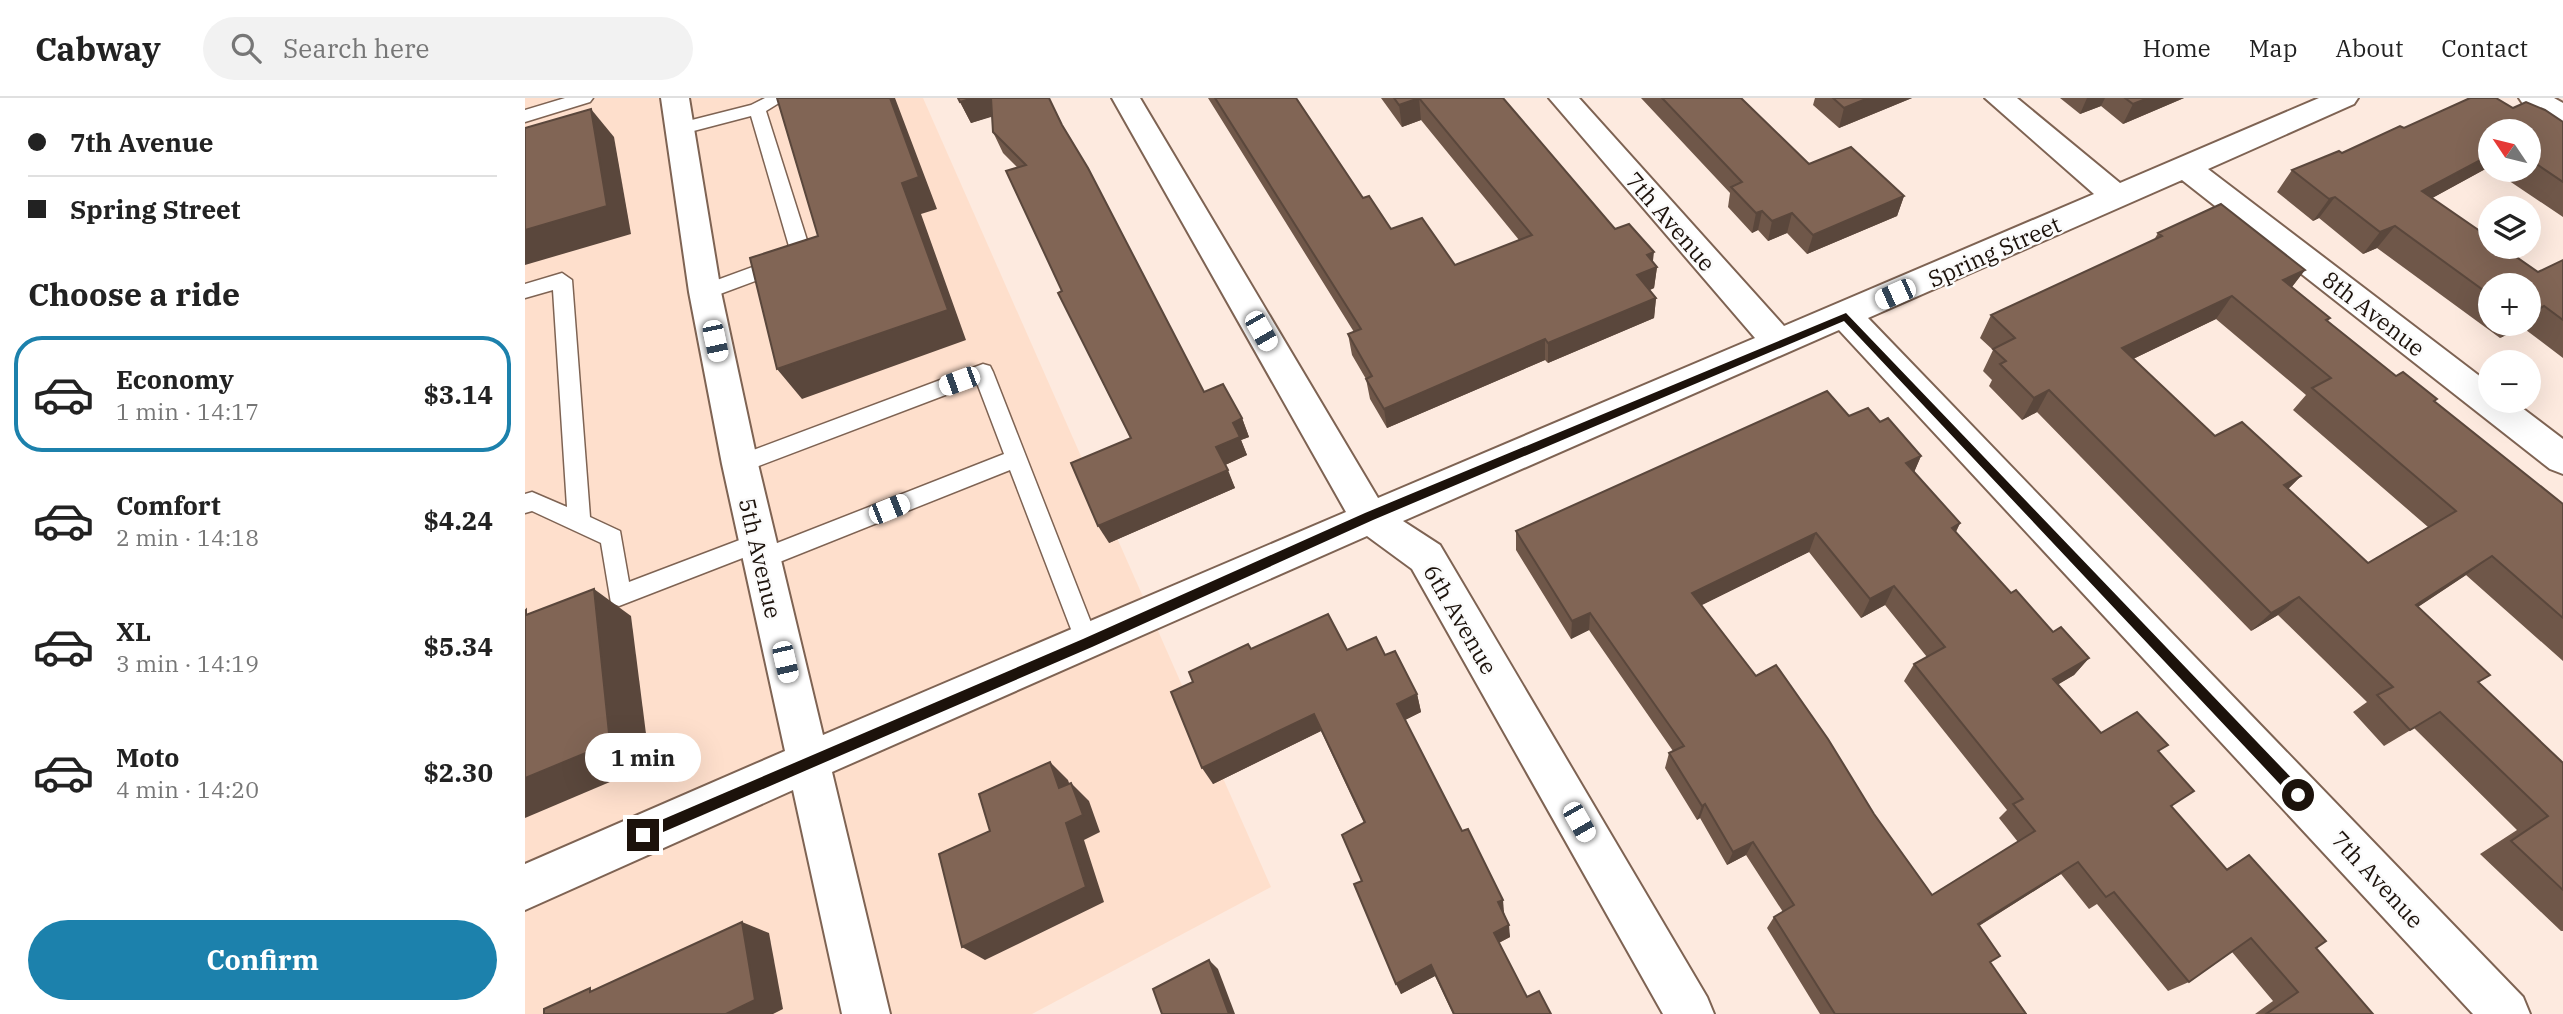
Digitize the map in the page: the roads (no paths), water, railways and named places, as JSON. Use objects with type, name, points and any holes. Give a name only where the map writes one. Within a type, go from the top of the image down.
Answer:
[{"type":"street","name":"6th Avenue","points":[[1126,98],[1369,517],[1426,557],[1690,1014]]},
{"type":"street","name":"7th Avenue","points":[[1563,98],[1779,343]]},
{"type":"street","points":[[1999,98],[2116,196]]},
{"type":"street","name":"Spring Street","points":[[525,887],[1087,643],[1369,517],[1846,316],[2344,98]]},
{"type":"street","points":[[2533,98],[2563,116]]},
{"type":"street","name":"5th Avenue","points":[[678,113],[705,292],[740,464],[866,1014]]},
{"type":"street","name":"8th Avenue","points":[[2185,167],[2563,459]]},
{"type":"street","name":"7th Avenue","points":[[1846,316],[2506,1014]]},
{"type":"lane","points":[[525,116],[584,98]]},
{"type":"lane","points":[[678,113],[757,109],[778,98]]},
{"type":"lane","points":[[705,292],[802,256],[757,109]]},
{"type":"lane","points":[[525,291],[562,280],[579,523]]},
{"type":"lane","points":[[740,464],[983,372],[1087,643]]},
{"type":"lane","points":[[525,504],[532,501],[612,538],[619,596],[760,551],[1016,458]]}]
